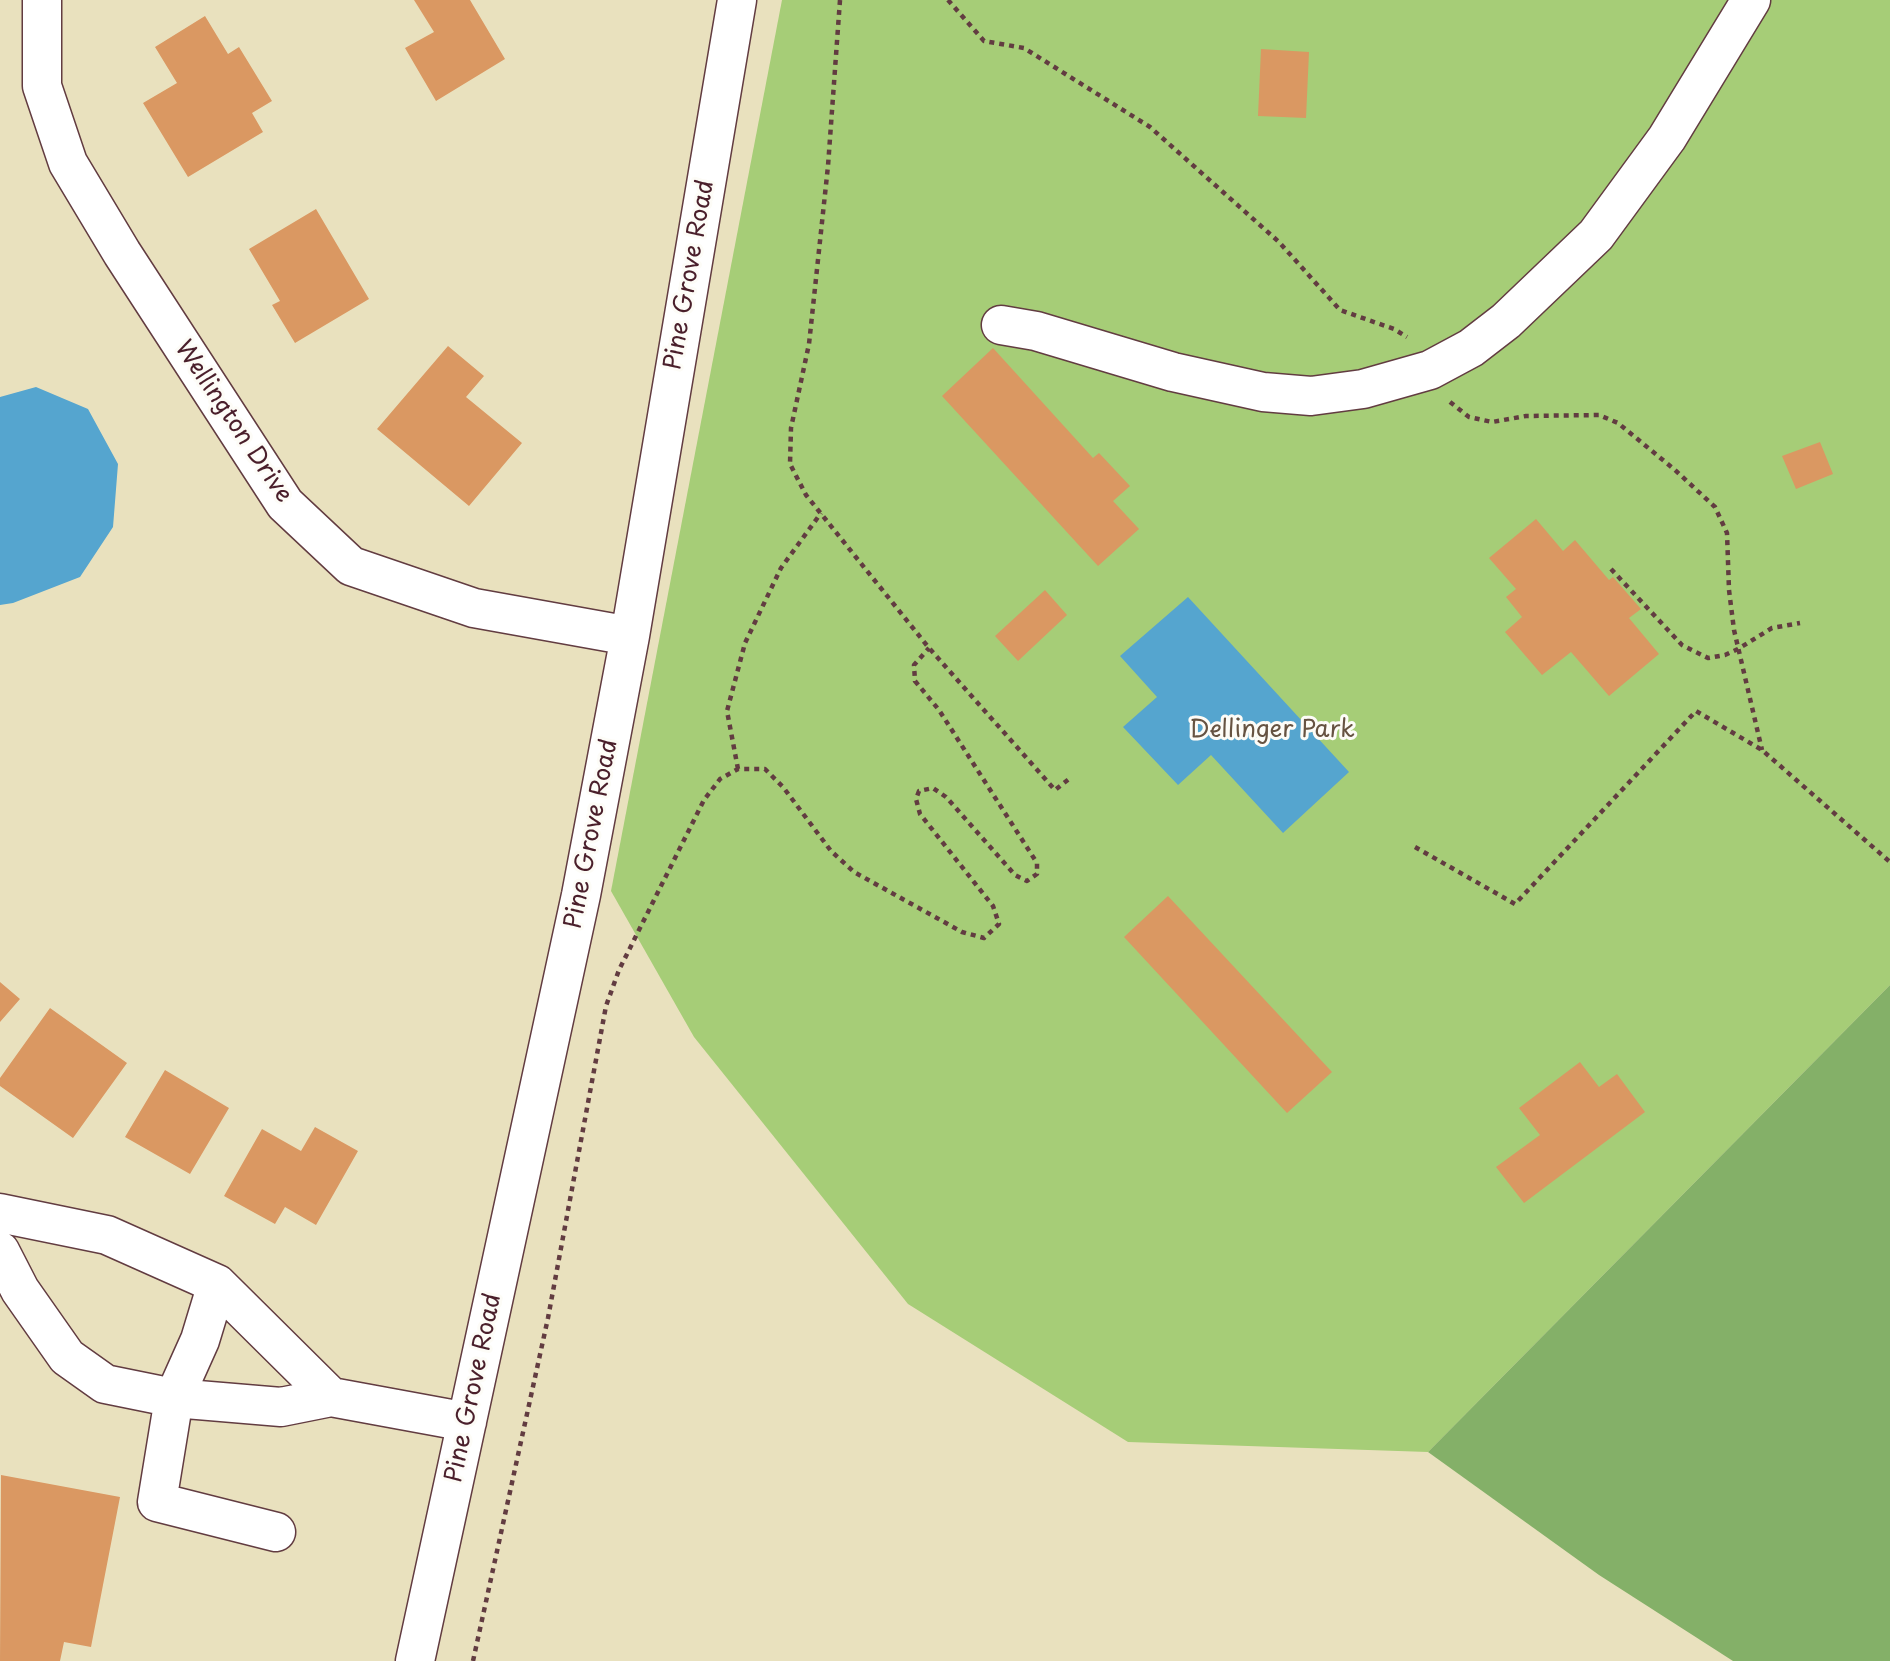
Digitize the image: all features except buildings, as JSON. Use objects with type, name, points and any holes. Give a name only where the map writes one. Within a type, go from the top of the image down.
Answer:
[{"type":"street","name":"Wellington Drive","points":[[42,0],[42,86],[68,163],[122,253],[285,504],[351,566],[474,608],[629,636]]},
{"type":"street","name":"Pine Grove Road","points":[[415,1661],[575,921],[629,636],[737,0]]},
{"type":"street","points":[[1001,325],[1036,331],[1173,372],[1264,392],[1311,396],[1363,389],[1430,370],[1471,348],[1506,321],[1596,235],[1667,138],[1751,0]]},
{"type":"street","points":[[0,1213],[107,1235],[217,1284],[331,1398]]},
{"type":"street","points":[[0,1251],[20,1290],[67,1357],[105,1384],[174,1398],[281,1407],[331,1398],[467,1422]]},
{"type":"street","points":[[217,1284],[200,1340],[174,1398],[157,1502],[276,1532]]},
{"type":"path","points":[[840,0],[828,166],[810,330],[790,428],[790,464],[806,495],[929,648],[1055,790],[1069,779]]},
{"type":"path","points":[[948,0],[984,41],[1024,48],[1150,127],[1279,242],[1340,310],[1394,329],[1417,346],[1439,389],[1453,406],[1469,417],[1492,422],[1526,416],[1599,415],[1618,423],[1715,507],[1727,533],[1729,590],[1738,649],[1762,750]]},
{"type":"path","points":[[738,769],[727,711],[745,643],[781,568],[821,513]]},
{"type":"path","points":[[1611,569],[1682,645],[1708,657],[1725,655],[1772,628],[1800,623]]},
{"type":"path","points":[[472,1661],[548,1318],[606,1006],[619,970],[704,800],[720,779],[738,769],[765,769],[783,787],[831,851],[854,872],[962,932],[984,938],[999,924],[993,906],[920,814],[916,799],[919,791],[933,788],[946,797],[1015,875],[1027,881],[1037,874],[1037,863],[939,710],[915,681],[914,665],[929,648]]},
{"type":"path","points":[[1415,847],[1515,904],[1696,711],[1762,750],[1890,862]]},
{"type":"green space","name":"Dellinger Park","points":[[782,0],[1890,0],[1890,985],[1428,1452],[1128,1442],[908,1304],[694,1037],[611,891]]},
{"type":"green space","points":[[1890,985],[1890,1661],[1733,1661],[1599,1575],[1428,1452]]},
{"type":"water","points":[[36,387],[88,409],[118,464],[113,527],[80,577],[13,603],[0,605],[0,397]]},
{"type":"water","points":[[1188,597],[1349,772],[1283,833],[1211,755],[1178,785],[1123,727],[1157,697],[1120,656]]}]
